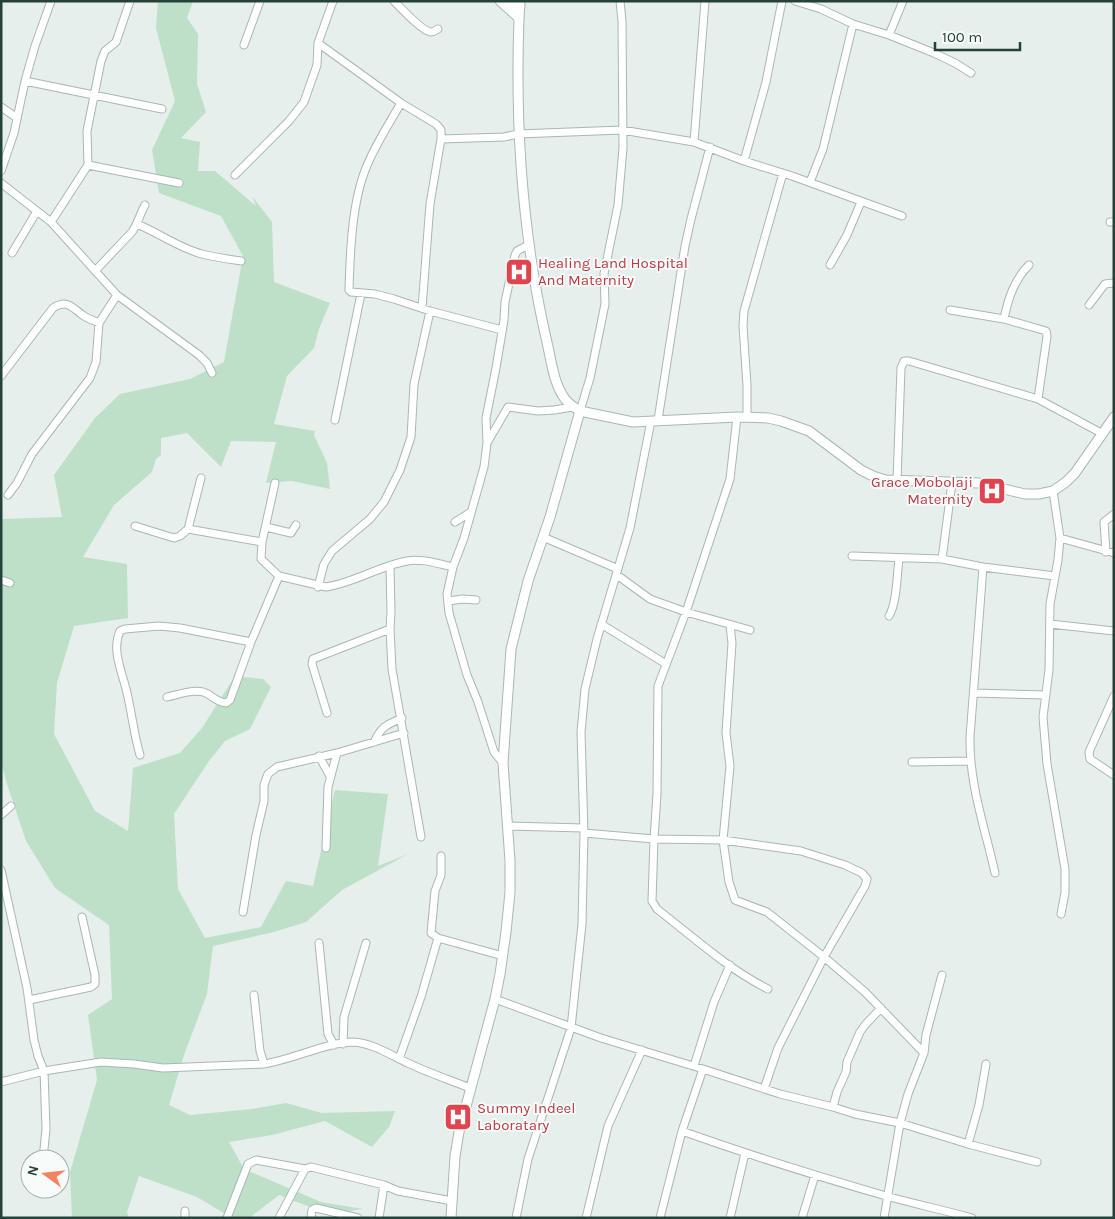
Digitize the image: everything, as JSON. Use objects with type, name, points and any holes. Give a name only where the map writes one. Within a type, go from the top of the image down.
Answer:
[{"type":"street","points":[[1,171],[14,133],[16,118],[35,46],[51,1]]},
{"type":"street","points":[[51,222],[88,165],[87,131],[93,95],[103,56],[105,51],[116,42],[130,1]]},
{"type":"street","points":[[244,46],[260,1]]},
{"type":"street","points":[[236,175],[289,121],[304,102],[317,65],[318,43],[332,1]]},
{"type":"street","points":[[394,1],[424,29],[430,32],[438,29]]},
{"type":"street","points":[[500,1],[519,18]]},
{"type":"street","points":[[511,1],[520,4],[517,76],[518,134],[528,245],[555,376],[560,391],[576,409]]},
{"type":"street","points":[[451,1218],[455,1156],[470,1088],[495,999],[510,892],[508,826],[503,763],[511,649],[528,581],[544,538],[576,409],[590,378],[605,304],[604,274],[618,205],[623,148],[622,21],[620,1]]},
{"type":"street","points":[[694,142],[705,1]]},
{"type":"street","points":[[744,161],[766,82],[782,1]]},
{"type":"street","points":[[795,1],[821,9],[853,24],[889,35],[934,53],[970,73]]},
{"type":"street","points":[[821,9],[824,1]]},
{"type":"street","points":[[889,35],[903,1]]},
{"type":"street","points":[[810,182],[823,149],[853,24]]},
{"type":"street","points":[[318,43],[401,103],[436,124],[441,130],[430,204],[422,308]]},
{"type":"street","points":[[25,81],[162,109]]},
{"type":"street","points":[[401,103],[374,150],[358,193],[349,290],[361,294],[385,296],[430,311],[502,330]]},
{"type":"street","points":[[1,107],[16,118]]},
{"type":"street","points":[[441,139],[622,130],[694,142],[902,216]]},
{"type":"street","points":[[516,1218],[528,1159],[571,1028],[582,924],[582,714],[585,689],[601,624],[630,528],[654,421],[690,219],[710,148]]},
{"type":"street","points":[[88,165],[180,183]]},
{"type":"street","points":[[768,988],[755,982],[730,965],[654,905],[652,891],[657,794],[658,686],[686,612],[730,479],[747,385],[743,326],[744,311],[783,173]]},
{"type":"street","points":[[1,183],[51,222],[117,295],[199,356],[207,363],[212,373]]},
{"type":"street","points":[[830,265],[847,235],[861,202]]},
{"type":"street","points":[[95,271],[137,224],[145,205]]},
{"type":"street","points":[[12,253],[37,211]]},
{"type":"street","points":[[137,224],[201,254],[241,261]]},
{"type":"street","points":[[503,763],[494,752],[467,675],[449,613],[448,582],[464,538],[484,467],[487,443],[486,418],[496,368],[505,302],[515,255],[517,251],[528,245]]},
{"type":"street","points":[[1004,319],[1010,294],[1022,272],[1029,265]]},
{"type":"street","points":[[1089,305],[1105,284],[1114,283]]},
{"type":"street","points":[[335,420],[361,294]]},
{"type":"street","points":[[8,495],[17,483],[32,454],[90,378],[96,362],[99,322],[117,295]]},
{"type":"street","points":[[1,376],[53,308],[61,303],[69,304],[87,318],[99,322]]},
{"type":"street","points":[[950,310],[1004,319],[1046,331],[1047,336],[1038,400]]},
{"type":"street","points":[[318,587],[327,558],[332,551],[370,519],[384,502],[400,470],[411,437],[414,384],[430,311]]},
{"type":"street","points":[[897,481],[901,368],[904,361],[1038,400],[1103,434]]},
{"type":"street","points":[[487,443],[508,407],[538,411],[576,409],[622,420],[768,418],[809,431],[861,470],[873,476],[897,481],[979,483],[1025,494],[1039,494],[1053,491],[1075,473],[1114,417]]},
{"type":"street","points":[[135,526],[174,538],[180,536],[188,529],[201,478]]},
{"type":"street","points":[[275,483],[262,542],[262,559],[279,576],[318,587],[334,586],[408,561],[420,561],[453,567]]},
{"type":"street","points":[[942,559],[952,483]]},
{"type":"street","points":[[1053,491],[1060,538],[1050,604],[1049,670],[1043,717],[1047,764],[1065,869],[1065,893],[1061,914]]},
{"type":"street","points":[[455,522],[471,512]]},
{"type":"street","points":[[1106,552],[1104,522],[1114,514]]},
{"type":"street","points":[[266,527],[291,533],[296,525]]},
{"type":"street","points":[[188,529],[262,542]]},
{"type":"street","points":[[544,538],[618,572],[650,599],[686,612],[750,630]]},
{"type":"street","points":[[1060,538],[1114,553]]},
{"type":"street","points":[[852,556],[942,559],[984,567],[1055,576]]},
{"type":"street","points":[[889,616],[895,599],[899,558]]},
{"type":"street","points":[[390,566],[390,629],[394,684],[402,718],[421,837]]},
{"type":"street","points":[[984,567],[970,761],[976,800],[987,836],[995,874]]},
{"type":"street","points":[[167,697],[194,691],[208,693],[220,702],[226,703],[232,697],[250,642],[279,576]]},
{"type":"street","points":[[1,580],[10,583]]},
{"type":"street","points":[[448,601],[476,600]]},
{"type":"street","points":[[601,624],[666,664]]},
{"type":"street","points":[[1050,624],[1114,631]]},
{"type":"street","points":[[730,625],[732,643],[726,733],[730,766],[723,840],[729,882],[735,900],[767,912],[824,957],[881,1008],[924,1053]]},
{"type":"street","points":[[140,755],[134,735],[127,693],[119,667],[117,638],[120,631],[159,626],[180,628],[250,642]]},
{"type":"street","points":[[327,713],[312,664],[313,659],[390,629]]},
{"type":"street","points":[[974,693],[1046,695]]},
{"type":"street","points":[[1114,696],[1089,752],[1090,759],[1114,775]]},
{"type":"street","points":[[374,742],[380,729],[402,718]]},
{"type":"street","points":[[243,912],[257,826],[264,801],[264,785],[268,774],[277,767],[404,733]]},
{"type":"street","points":[[326,848],[328,787],[337,752]]},
{"type":"street","points":[[319,756],[330,776]]},
{"type":"street","points":[[912,762],[970,761]]},
{"type":"street","points":[[1,815],[12,806]]},
{"type":"street","points":[[508,826],[583,831],[654,839],[723,840],[808,852],[862,873],[867,880],[865,886],[824,957],[778,1048],[764,1089]]},
{"type":"street","points":[[441,856],[441,875],[435,891],[431,933],[438,938],[502,956]]},
{"type":"street","points":[[1,870],[29,1000],[34,1040],[44,1071],[46,1129],[44,1149]]},
{"type":"street","points":[[29,1000],[91,987],[95,984],[95,975],[82,917]]},
{"type":"street","points":[[399,1058],[438,938]]},
{"type":"street","points":[[319,943],[328,1034],[334,1045]]},
{"type":"street","points":[[343,1044],[344,1017],[366,943]]},
{"type":"street","points":[[694,1066],[712,1010],[730,965]]},
{"type":"street","points":[[884,1218],[900,1123],[908,1094],[924,1053],[926,1035],[942,975]]},
{"type":"street","points":[[254,995],[260,1051],[264,1064]]},
{"type":"street","points":[[495,999],[571,1028],[764,1089],[854,1114],[900,1123],[968,1144],[1037,1162]]},
{"type":"street","points":[[834,1107],[837,1092],[846,1072],[847,1062],[860,1032],[881,1008]]},
{"type":"street","points":[[1,1082],[44,1071],[101,1062],[163,1068],[264,1064],[351,1042],[364,1043],[470,1088]]},
{"type":"street","points":[[586,1218],[608,1126],[642,1050]]},
{"type":"street","points":[[968,1144],[979,1105],[986,1064]]},
{"type":"street","points":[[660,1218],[682,1131],[703,1069]]},
{"type":"street","points":[[682,1131],[815,1175],[972,1218]]},
{"type":"street","points":[[730,1218],[745,1153]]},
{"type":"street","points":[[227,1218],[248,1164],[256,1160],[305,1169],[311,1167],[384,1185],[398,1191],[452,1201]]},
{"type":"street","points":[[279,1218],[305,1169]]},
{"type":"street","points":[[802,1218],[815,1175]]},
{"type":"street","points":[[378,1218],[384,1185]]},
{"type":"street","points":[[311,1218],[312,1210],[316,1208],[358,1218]]},
{"type":"green space","points":[[158,1],[193,1],[187,18],[198,34],[197,84],[206,112],[181,138],[200,142],[198,171],[215,171],[256,206],[252,196],[272,222],[274,282],[330,303],[319,329],[314,348],[287,376],[274,424],[315,431],[314,435],[327,463],[330,489],[292,481],[266,483],[276,442],[231,441],[221,467],[187,433],[161,438],[161,455],[156,459],[152,472],[114,505],[83,557],[127,564],[128,618],[74,626],[57,683],[54,734],[95,811],[128,831],[133,768],[180,753],[202,728],[235,676],[263,679],[271,687],[250,729],[225,741],[209,761],[174,814],[178,889],[205,938],[261,927],[286,881],[313,886],[335,790],[388,794],[378,866],[408,854],[342,890],[306,922],[274,932],[213,946],[207,994],[184,1055],[169,1105],[190,1115],[252,1109],[286,1103],[322,1113],[395,1111],[389,1127],[372,1147],[325,1121],[272,1135],[229,1142],[244,1169],[321,1202],[363,1209],[329,1211],[301,1204],[279,1195],[249,1218],[232,1218],[197,1197],[139,1176],[127,1212],[129,1218],[72,1218],[70,1172],[97,1080],[88,1015],[112,999],[109,925],[55,888],[26,841],[1,762],[1,605],[3,575],[1,574],[1,519],[62,517],[54,475],[95,418],[120,394],[190,379],[224,362],[243,256],[221,216],[159,193],[152,150],[175,101],[156,28]]},
{"type":"place","name":"Healing Land Hospital And Maternity","points":[[519,272]]},
{"type":"place","name":"Grace Mobolaji Maternity","points":[[992,491]]},
{"type":"place","name":"Summy Indeel Laboratary","points":[[458,1117]]}]
